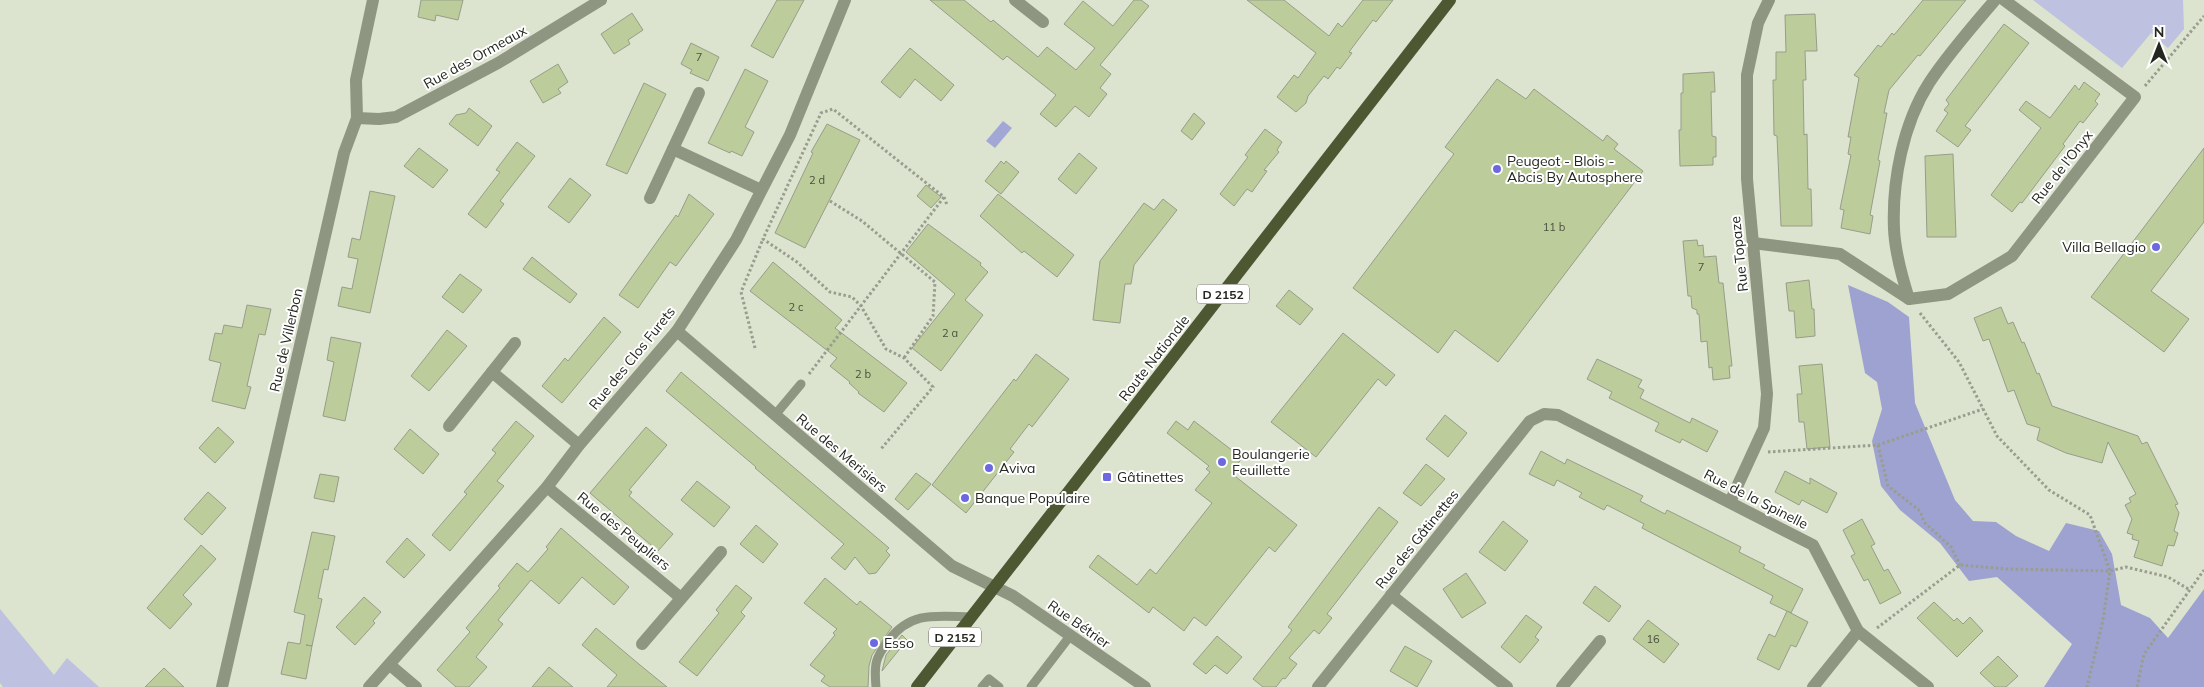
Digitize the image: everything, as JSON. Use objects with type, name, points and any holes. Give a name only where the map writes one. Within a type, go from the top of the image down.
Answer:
[{"type":"main road","name":"Route Nationale","points":[[917,687],[1450,0]]},
{"type":"street","name":"Rue de Villerbon","points":[[222,687],[344,153],[357,118],[356,80],[373,0]]},
{"type":"street","name":"Rue des Ormeaux","points":[[357,118],[379,119],[396,117],[498,63],[601,0]]},
{"type":"street","name":"Rue des Clos Furets","points":[[369,687],[547,487],[580,445],[677,331],[736,240],[790,135],[836,27],[845,0]]},
{"type":"street","points":[[1015,0],[1043,22]]},
{"type":"street","name":"Rue Topaze","points":[[1730,502],[1764,428],[1767,394],[1746,178],[1746,75],[1758,23],[1769,0]]},
{"type":"street","points":[[1909,299],[1902,276],[1894,229],[1897,172],[1907,131],[1928,84],[1995,0]]},
{"type":"street","points":[[2004,0],[2135,97]]},
{"type":"street","points":[[650,198],[699,93]]},
{"type":"street","name":"Rue de l'Onyx","points":[[1909,299],[1948,294],[2012,256],[2135,97]]},
{"type":"street","points":[[673,149],[761,190]]},
{"type":"street","points":[[1753,243],[1840,254],[1909,299]]},
{"type":"street","name":"Rue des Merisiers","points":[[677,331],[952,566],[994,587]]},
{"type":"street","points":[[449,426],[515,343]]},
{"type":"street","points":[[492,372],[580,445]]},
{"type":"street","name":"Rue de la Spinelle","points":[[1544,414],[1558,415],[1813,545],[1862,634],[1928,687]]},
{"type":"street","name":"Rue des Gâtinettes","points":[[1318,687],[1530,421],[1544,414]]},
{"type":"street","name":"Rue des Peupliers","points":[[547,487],[681,598]]},
{"type":"street","points":[[642,644],[721,552]]},
{"type":"street","name":"Rue Bétrier","points":[[994,587],[1012,596],[1145,687]]},
{"type":"street","points":[[1391,595],[1507,687]]},
{"type":"street","points":[[1813,687],[1862,634]]},
{"type":"street","points":[[1562,687],[1600,641]]},
{"type":"street","points":[[390,664],[416,687]]},
{"type":"lane","points":[[775,415],[801,384]]},
{"type":"lane","points":[[876,687],[875,663],[878,655],[902,625],[912,620],[932,615],[970,617]]},
{"type":"lane","points":[[1031,687],[1070,636]]},
{"type":"lane","points":[[982,687],[989,679],[999,687]]},
{"type":"path","points":[[2135,97],[2204,16]]},
{"type":"path","points":[[755,348],[741,292],[763,239],[821,114],[833,109],[944,197],[948,205]]},
{"type":"path","points":[[801,384],[944,197]]},
{"type":"path","points":[[830,201],[862,221],[935,282],[932,316],[904,358]]},
{"type":"path","points":[[763,239],[797,262],[830,292],[852,297],[861,306],[886,350],[904,358],[932,386],[881,449]]},
{"type":"path","points":[[1909,299],[1959,362],[1997,436],[2049,490],[2090,515],[2110,571],[2103,620],[2087,687]]},
{"type":"path","points":[[1753,454],[1878,445],[1983,409]]},
{"type":"path","points":[[1878,445],[1888,486],[1920,511],[1924,522],[1950,547],[1960,565]]},
{"type":"path","points":[[1862,634],[1960,565],[2007,569],[2110,571],[2126,567],[2168,577],[2190,590]]},
{"type":"path","points":[[2137,687],[2144,654],[2204,570]]},
{"type":"shaded area","points":[[2033,0],[2183,0],[2184,29],[2168,48],[2151,33],[2122,68]]},
{"type":"shaded area","points":[[1003,121],[1012,128],[995,148],[986,141]]},
{"type":"shaded area","points":[[1848,285],[1888,302],[1909,317],[1915,403],[1955,500],[1973,521],[1996,522],[2016,536],[2049,551],[2066,523],[2099,531],[2112,554],[2121,605],[2150,618],[2168,638],[2204,589],[2204,687],[2044,687],[2072,644],[1997,577],[1969,581],[1940,543],[1900,510],[1881,486],[1872,441],[1882,409],[1877,382],[1865,373]]},
{"type":"shaded area","points":[[0,609],[54,675],[67,658],[99,687],[3,687],[0,683]]},
{"type":"building","points":[[421,0],[463,0],[458,20],[436,15],[435,21],[418,17]]},
{"type":"building","points":[[777,0],[804,0],[773,58],[751,46]]},
{"type":"building","points":[[930,0],[964,0],[991,22],[993,20],[1038,57],[1047,47],[1076,70],[1095,48],[1064,24],[1083,1],[1113,26],[1134,0],[1141,0],[1149,6],[1100,65],[1111,74],[1100,88],[1107,94],[1089,117],[1075,106],[1056,127],[1040,114],[1056,95],[1007,56],[1003,60]]},
{"type":"building","points":[[1247,0],[1284,0],[1329,36],[1338,23],[1342,27],[1363,0],[1393,0],[1376,22],[1373,20],[1349,52],[1352,53],[1340,69],[1337,67],[1328,79],[1324,76],[1308,96],[1306,103],[1296,112],[1277,97],[1294,75],[1298,78],[1316,53]]},
{"type":"building","points":[[1923,0],[1966,0],[1889,90],[1884,113],[1887,113],[1878,160],[1880,161],[1870,215],[1873,216],[1870,234],[1841,228],[1844,210],[1840,209],[1851,155],[1848,154],[1851,137],[1848,137],[1859,78],[1854,75],[1878,45],[1881,47],[1892,33],[1894,35]]},
{"type":"building","points":[[632,13],[643,30],[628,40],[630,44],[614,54],[601,34]]},
{"type":"building","points":[[1815,14],[1817,51],[1805,51],[1806,80],[1803,80],[1804,135],[1807,134],[1808,189],[1811,189],[1812,226],[1781,226],[1777,136],[1774,135],[1773,80],[1776,80],[1776,52],[1786,52],[1785,15]]},
{"type":"building","points":[[2004,24],[2029,43],[1965,126],[1971,130],[1958,147],[1936,131],[1948,113],[1944,110],[1949,104],[1946,100]]},
{"type":"building","points":[[691,43],[719,57],[708,81],[690,73],[692,70],[681,64]]},
{"type":"building","points":[[910,48],[954,85],[941,101],[915,79],[900,98],[881,82]]},
{"type":"building","points":[[558,64],[568,82],[558,89],[561,93],[543,103],[530,81]]},
{"type":"building","points":[[745,69],[768,81],[745,127],[754,132],[742,156],[708,143]]},
{"type":"building","points":[[1714,72],[1715,92],[1711,92],[1712,136],[1716,137],[1716,157],[1713,157],[1713,165],[1680,166],[1679,130],[1681,130],[1683,74]]},
{"type":"building","points":[[1497,79],[1526,99],[1534,89],[1603,141],[1607,135],[1618,144],[1614,149],[1643,171],[1498,362],[1455,330],[1438,353],[1353,288],[1454,154],[1445,147]]},
{"type":"building","points":[[2084,82],[2100,94],[2095,101],[2098,104],[2083,123],[2080,121],[2063,144],[2065,146],[2022,203],[2020,202],[2012,212],[1991,195],[2041,128],[2019,110],[2026,101],[2050,118],[2075,85],[2079,90]]},
{"type":"building","points":[[644,83],[666,94],[627,174],[606,165]]},
{"type":"building","points":[[469,108],[492,126],[478,146],[449,124],[456,115],[466,113]]},
{"type":"building","points":[[1194,113],[1205,123],[1192,140],[1181,131]]},
{"type":"building","points":[[827,124],[860,140],[805,248],[775,233],[813,153],[811,152]]},
{"type":"building","points":[[1265,129],[1282,142],[1277,150],[1279,152],[1264,170],[1267,171],[1252,192],[1247,189],[1234,206],[1220,194],[1248,157],[1245,155]]},
{"type":"building","points":[[517,142],[535,156],[500,201],[504,204],[486,228],[468,214],[500,172],[496,170]]},
{"type":"building","points":[[419,148],[448,170],[433,188],[404,166]]},
{"type":"building","name":"Villa Bellagio","points":[[2204,148],[2204,222],[2151,291],[2189,319],[2164,352],[2091,297]]},
{"type":"building","points":[[1079,153],[1097,168],[1076,194],[1058,179]]},
{"type":"building","points":[[1953,154],[1956,237],[1927,237],[1925,156]]},
{"type":"building","points":[[1001,161],[1004,164],[1006,161],[1019,172],[1001,194],[985,181]]},
{"type":"building","points":[[570,178],[591,195],[569,223],[548,207]]},
{"type":"building","points":[[926,185],[941,197],[931,208],[917,196]]},
{"type":"building","points":[[370,191],[395,196],[370,313],[338,306],[342,287],[352,289],[358,259],[348,257],[352,238],[360,240]]},
{"type":"building","points":[[689,194],[714,214],[676,266],[670,262],[638,308],[619,295],[676,215],[678,217]]},
{"type":"building","points":[[998,194],[1074,255],[1057,277],[1024,251],[1022,253],[980,216]]},
{"type":"building","points":[[1163,199],[1177,210],[1134,265],[1131,284],[1125,284],[1120,323],[1093,320],[1100,261],[1144,203],[1154,210]]},
{"type":"building","points":[[928,224],[981,263],[980,265],[988,272],[965,300],[983,315],[941,371],[912,348],[955,294],[906,252]]},
{"type":"building","points":[[1697,240],[1698,246],[1703,245],[1704,257],[1716,256],[1719,283],[1723,283],[1732,366],[1729,366],[1730,378],[1713,380],[1712,367],[1709,368],[1707,341],[1701,342],[1699,314],[1697,314],[1697,310],[1692,308],[1691,296],[1688,296],[1683,241]]},
{"type":"building","points":[[532,257],[577,294],[570,303],[523,269]]},
{"type":"building","points":[[773,262],[842,320],[835,328],[907,383],[884,412],[858,393],[850,382],[830,366],[837,358],[750,291]]},
{"type":"building","points":[[460,274],[482,290],[463,313],[442,297]]},
{"type":"building","points":[[1809,280],[1812,309],[1814,309],[1815,336],[1796,338],[1794,311],[1789,311],[1786,283]]},
{"type":"building","points":[[1289,290],[1313,309],[1300,325],[1276,306]]},
{"type":"building","points":[[247,305],[271,309],[265,335],[259,334],[247,386],[251,387],[245,409],[212,401],[221,363],[209,360],[215,333],[222,334],[224,325],[242,328]]},
{"type":"building","points":[[2001,307],[2008,324],[2013,322],[2022,343],[2024,342],[2052,406],[2138,436],[2142,444],[2147,442],[2178,504],[2175,505],[2179,513],[2174,531],[2178,533],[2174,546],[2168,545],[2162,566],[2134,557],[2139,541],[2132,539],[2133,535],[2127,533],[2132,519],[2125,505],[2131,502],[2129,498],[2136,494],[2108,442],[2102,463],[2066,453],[2037,440],[2040,428],[2027,424],[2014,390],[2008,392],[1989,339],[1983,341],[1974,318]]},
{"type":"building","points":[[604,317],[621,332],[562,403],[542,386],[565,358],[568,361]]},
{"type":"building","points":[[447,330],[467,346],[429,391],[411,376]]},
{"type":"building","points":[[1343,333],[1395,375],[1386,386],[1378,379],[1316,457],[1271,422]]},
{"type":"building","points":[[331,337],[361,343],[345,421],[323,416],[334,362],[327,360]]},
{"type":"building","points":[[1036,354],[1069,379],[1032,427],[1029,424],[1010,449],[1014,452],[966,513],[932,485],[1014,379],[1016,381]]},
{"type":"building","points":[[1597,359],[1642,380],[1638,387],[1644,390],[1640,398],[1690,423],[1692,418],[1718,431],[1707,452],[1682,439],[1680,443],[1655,431],[1659,423],[1609,398],[1612,392],[1587,379]]},
{"type":"building","points":[[1822,364],[1830,447],[1807,449],[1804,422],[1799,422],[1797,394],[1802,394],[1799,366]]},
{"type":"building","points":[[681,372],[889,548],[886,551],[890,555],[876,573],[869,574],[855,557],[845,570],[831,558],[844,544],[666,391]]},
{"type":"building","points":[[1445,415],[1467,433],[1448,457],[1426,439]]},
{"type":"building","points":[[516,421],[534,436],[497,481],[504,486],[450,551],[432,535],[467,494],[464,492],[496,453],[492,450]]},
{"type":"building","points":[[1176,421],[1188,430],[1194,421],[1242,458],[1231,473],[1297,525],[1275,552],[1269,547],[1206,626],[1194,617],[1184,631],[1153,607],[1149,613],[1089,567],[1098,555],[1137,585],[1150,569],[1156,574],[1212,503],[1195,490],[1210,472],[1206,469],[1209,466],[1167,433]]},
{"type":"building","points":[[218,427],[234,442],[215,463],[199,448]]},
{"type":"building","points":[[646,427],[667,445],[629,490],[632,492],[629,496],[673,534],[658,551],[590,493]]},
{"type":"building","points":[[410,429],[439,454],[423,474],[394,449]]},
{"type":"building","points":[[1541,451],[1565,464],[1567,459],[1643,496],[1640,501],[1665,514],[1667,510],[1741,547],[1739,552],[1765,565],[1763,568],[1803,589],[1791,613],[1770,603],[1773,596],[1642,528],[1644,524],[1607,505],[1604,510],[1579,497],[1582,493],[1557,480],[1554,486],[1529,474]]},
{"type":"building","points":[[1426,464],[1445,479],[1421,506],[1403,493]]},
{"type":"building","points":[[1785,471],[1810,484],[1810,478],[1837,493],[1827,513],[1802,500],[1799,505],[1775,492]]},
{"type":"building","points":[[916,473],[931,484],[908,510],[895,499]]},
{"type":"building","points":[[320,474],[339,477],[334,502],[314,498]]},
{"type":"building","points":[[697,481],[730,507],[714,527],[681,500]]},
{"type":"building","points":[[208,492],[226,508],[202,535],[184,519]]},
{"type":"building","points":[[1379,507],[1398,522],[1327,614],[1332,618],[1319,634],[1314,630],[1289,658],[1297,664],[1285,679],[1283,678],[1276,687],[1263,687],[1253,679],[1292,630],[1288,627]]},
{"type":"building","points":[[1862,519],[1875,544],[1871,546],[1884,571],[1888,569],[1901,593],[1880,604],[1868,579],[1864,581],[1851,556],[1855,554],[1843,530]]},
{"type":"building","points":[[1503,521],[1528,541],[1505,571],[1479,552]]},
{"type":"building","points":[[756,525],[778,544],[763,563],[740,544]]},
{"type":"building","points":[[561,528],[629,587],[614,605],[582,577],[559,604],[531,580],[498,620],[503,624],[476,657],[487,667],[469,687],[456,687],[437,670],[470,632],[466,628],[500,588],[498,586],[517,563],[528,572],[548,549],[546,547]]},
{"type":"building","points":[[312,532],[335,536],[328,570],[324,569],[318,598],[322,599],[306,679],[281,674],[288,642],[300,644],[305,615],[294,612]]},
{"type":"building","points":[[407,538],[425,555],[404,578],[386,562]]},
{"type":"building","points":[[201,545],[216,559],[183,595],[192,604],[170,629],[147,608]]},
{"type":"building","points":[[1466,573],[1486,603],[1462,618],[1443,589]]},
{"type":"building","points":[[825,578],[857,605],[860,601],[892,627],[872,655],[869,666],[868,687],[830,687],[821,681],[825,676],[810,665],[835,635],[833,633],[837,629],[804,603]]},
{"type":"building","points":[[736,585],[752,598],[741,612],[745,616],[697,676],[679,662],[719,613],[716,610]]},
{"type":"building","points":[[1595,586],[1621,606],[1609,622],[1583,603]]},
{"type":"building","points":[[364,597],[381,612],[373,621],[375,623],[355,645],[336,627]]},
{"type":"building","points":[[1934,602],[1954,621],[1957,618],[1963,624],[1970,617],[1983,631],[1957,657],[1917,618]]},
{"type":"building","points":[[1787,611],[1808,622],[1796,647],[1791,645],[1779,670],[1757,659],[1769,634],[1775,637]]},
{"type":"building","points":[[1526,615],[1542,627],[1535,637],[1539,640],[1520,663],[1501,647]]},
{"type":"building","points":[[1648,620],[1679,644],[1664,663],[1633,639]]},
{"type":"building","points":[[596,628],[667,687],[607,687],[617,675],[582,645]]},
{"type":"building","points":[[902,635],[907,640],[882,671],[886,655]]},
{"type":"building","points":[[1217,636],[1242,657],[1227,674],[1215,665],[1206,674],[1193,664]]},
{"type":"building","points":[[1405,646],[1432,661],[1417,687],[1390,671]]},
{"type":"building","points":[[1998,656],[2018,676],[2006,687],[1995,687],[1980,673]]},
{"type":"building","points":[[549,667],[573,687],[532,687]]},
{"type":"building","points":[[164,668],[184,687],[145,687]]},
{"type":"place","name":"Peugeot - Blois - Abcis By Autosphere","points":[[1497,169]]},
{"type":"place","name":"Villa Bellagio","points":[[2156,247]]},
{"type":"place","name":"Boulangerie Feuillette","points":[[1222,462]]},
{"type":"place","name":"Aviva","points":[[989,468]]},
{"type":"place","name":"Gâtinettes","points":[[1107,477]]},
{"type":"place","name":"Banque Populaire","points":[[965,498]]},
{"type":"place","name":"Esso","points":[[874,643]]}]
